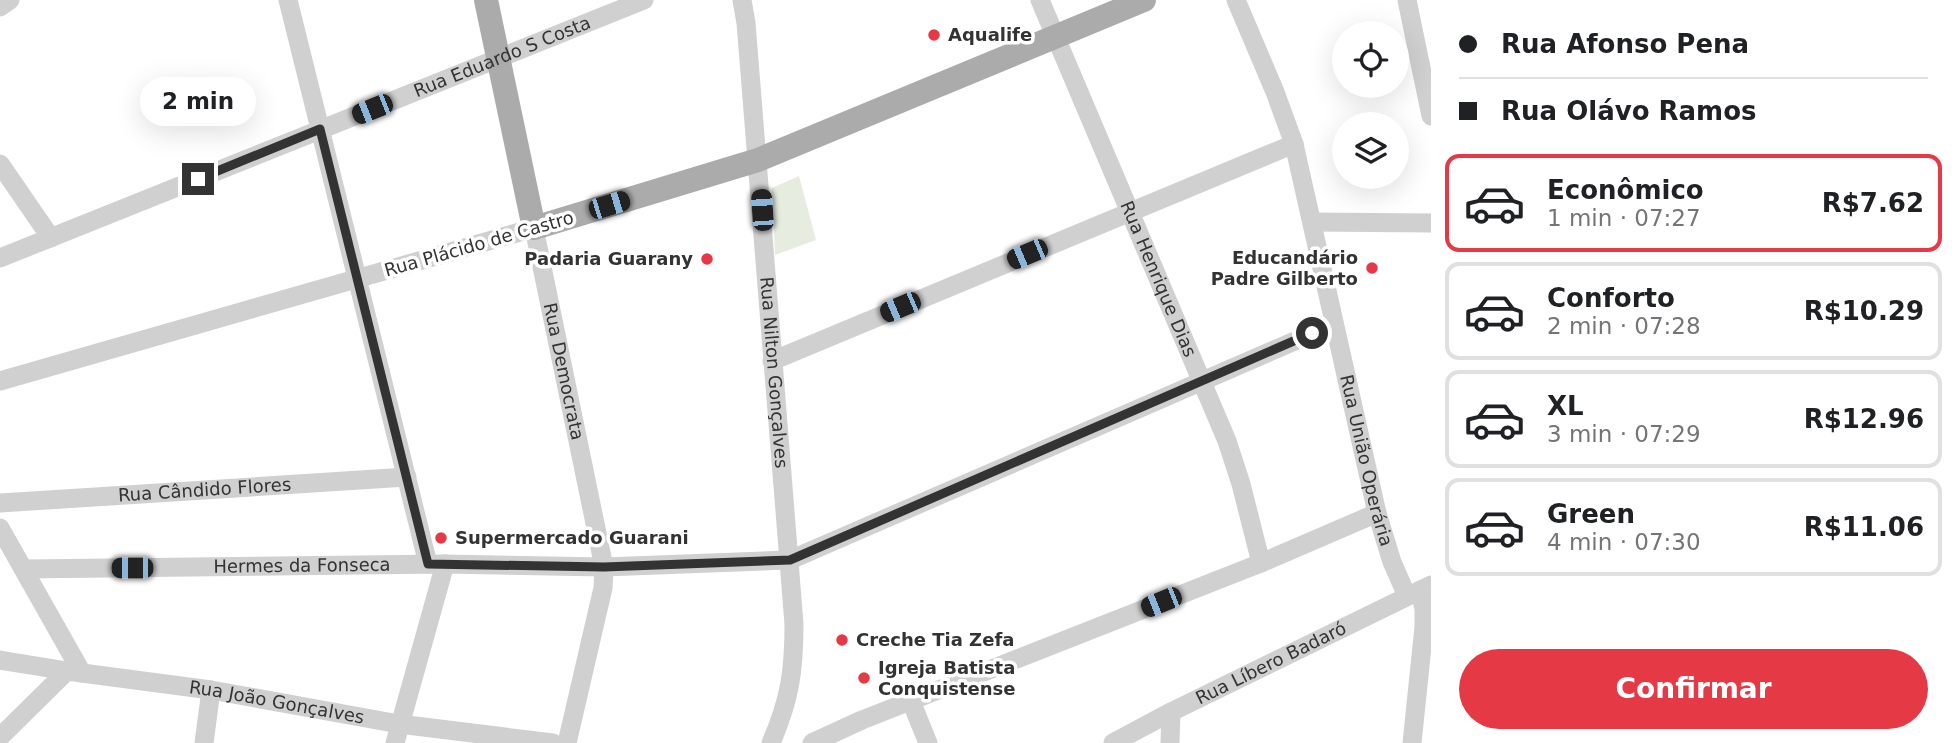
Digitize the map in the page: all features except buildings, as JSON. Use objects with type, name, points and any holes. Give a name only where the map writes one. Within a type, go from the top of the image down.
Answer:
[{"type":"main road","name":"Rua Democrata","points":[[486,0],[534,228]]},
{"type":"main road","name":"Rua Plácido de Castro","points":[[534,228],[758,160],[1144,0]]},
{"type":"street","points":[[0,7],[10,0]]},
{"type":"street","points":[[288,0],[407,477],[436,564],[397,734]]},
{"type":"street","name":"Rua Eduardo S Costa","points":[[0,258],[644,0]]},
{"type":"street","name":"Rua Nilton Gonçalves","points":[[742,0],[758,160],[790,560],[794,664],[788,698],[771,743]]},
{"type":"street","name":"Rua Henrique Dias","points":[[1040,0],[1227,441],[1261,563]]},
{"type":"street","name":"Rua União Operária","points":[[1236,0],[1294,144],[1377,513],[1392,562],[1419,590],[1424,609],[1412,743]]},
{"type":"street","points":[[1407,0],[1431,116]]},
{"type":"street","points":[[772,361],[1294,144]]},
{"type":"street","points":[[0,164],[51,238]]},
{"type":"street","points":[[1312,222],[1431,223]]},
{"type":"street","name":"Rua Plácido de Castro","points":[[0,381],[534,228]]},
{"type":"street","name":"Rua Democrata","points":[[534,228],[604,567],[603,588],[567,743]]},
{"type":"street","points":[[790,560],[1334,324]]},
{"type":"street","name":"Rua Cândido Flores","points":[[0,503],[407,477]]},
{"type":"street","points":[[812,743],[862,720],[1261,563],[1377,513]]},
{"type":"street","points":[[0,528],[24,569],[75,672],[0,737]]},
{"type":"street","name":"Hermes da Fonseca","points":[[24,569],[436,564],[604,567],[790,560]]},
{"type":"street","name":"Rua Líbero Badaró","points":[[1113,743],[1419,590]]},
{"type":"street","name":"Rua João Gonçalves","points":[[0,660],[211,690],[397,734],[553,743]]},
{"type":"street","points":[[204,743],[211,690]]},
{"type":"street","points":[[911,701],[928,743]]},
{"type":"street","points":[[1170,743],[1171,712]]},
{"type":"shaded area","points":[[799,176],[816,240],[775,255],[772,188]]},
{"type":"place","name":"Aqualife","points":[[934,35]]},
{"type":"place","name":"Padaria Guarany","points":[[707,259]]},
{"type":"place","name":"Educandário Padre Gilberto","points":[[1372,268]]},
{"type":"place","name":"Supermercado Guarani","points":[[441,538]]},
{"type":"place","name":"Creche Tia Zefa","points":[[842,640]]},
{"type":"place","name":"Igreja Batista Conquistense","points":[[864,678]]},
{"type":"route","points":[[198,179],[320,129],[428,564],[604,567],[790,560],[1312,333]]}]
